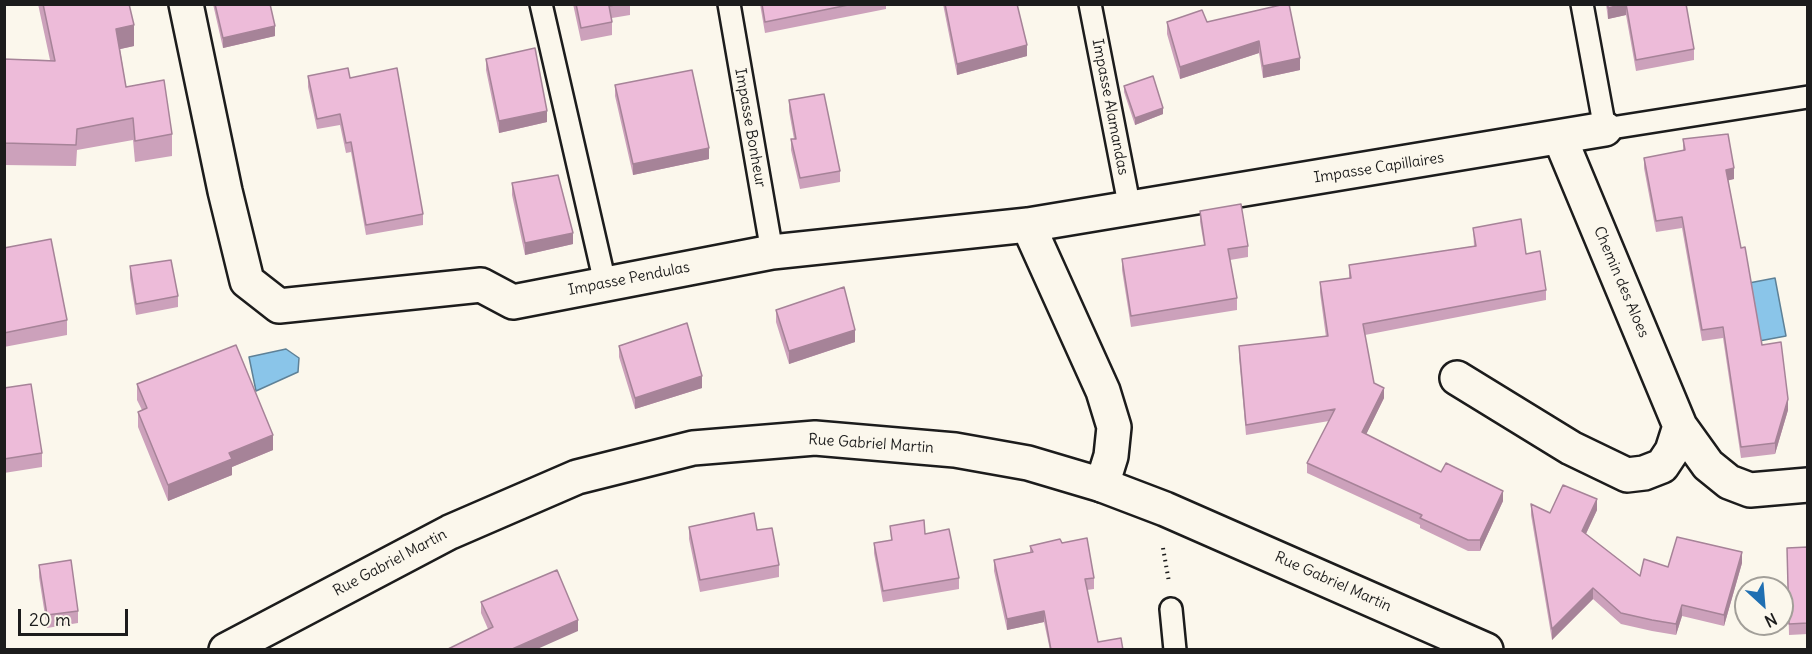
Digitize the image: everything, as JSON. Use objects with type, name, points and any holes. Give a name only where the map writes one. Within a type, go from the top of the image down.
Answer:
[{"type":"street","name":"Impasse Pendulas","points":[[186,4],[225,191],[247,281],[279,306],[481,285],[513,302],[772,252],[1028,225]]},
{"type":"street","name":"Impasse Capillaires","points":[[1028,225],[1605,129]]},
{"type":"street","name":"Chemin des Aloes","points":[[1560,138],[1680,426],[1708,465],[1729,482],[1750,490],[1808,485]]},
{"type":"street","points":[[1028,225],[1103,391],[1114,427],[1112,456],[1102,485]]},
{"type":"street","points":[[1457,378],[1571,448],[1627,475],[1644,473],[1662,466],[1672,451],[1680,426]]},
{"type":"street","name":"Rue Gabriel Martin","points":[[226,650],[450,531],[577,477],[693,448],[815,438],[955,450],[1028,463],[1102,485],[1166,509],[1486,650]]},
{"type":"lane","points":[[542,4],[605,283]]},
{"type":"lane","name":"Impasse Bonheur","points":[[729,4],[772,252]]},
{"type":"lane","name":"Impasse Alamandas","points":[[1090,4],[1130,209]]},
{"type":"lane","points":[[1582,4],[1605,129],[1808,97]]},
{"type":"lane","points":[[1171,609],[1175,650]]},
{"type":"path","points":[[1166,509],[1156,534],[1166,555],[1171,609]]},
{"type":"water","points":[[1775,278],[1786,336],[1759,341],[1749,283]]},
{"type":"water","points":[[286,349],[299,358],[298,372],[256,391],[249,357]]},
{"type":"building","points":[[43,4],[129,4],[134,25],[116,29],[126,87],[164,80],[172,134],[135,141],[133,118],[77,129],[76,145],[4,143],[4,59],[55,61]]},
{"type":"building","points":[[215,4],[270,4],[275,26],[223,38]]},
{"type":"building","points":[[576,4],[620,4],[609,6],[612,22],[581,28]]},
{"type":"building","points":[[762,4],[853,4],[765,22]]},
{"type":"building","points":[[945,4],[1017,4],[1027,45],[957,64]]},
{"type":"building","points":[[1289,4],[1300,58],[1263,66],[1259,41],[1180,67],[1167,22],[1202,10],[1207,22]]},
{"type":"building","points":[[1608,4],[1624,4],[1608,8]]},
{"type":"building","points":[[1626,4],[1686,4],[1694,49],[1636,60]]},
{"type":"building","points":[[535,48],[547,111],[499,121],[486,59]]},
{"type":"building","points":[[348,68],[350,78],[397,68],[423,214],[366,225],[351,142],[346,143],[340,114],[317,119],[308,76]]},
{"type":"building","points":[[692,70],[709,148],[633,164],[615,85]]},
{"type":"building","points":[[1153,76],[1163,108],[1135,118],[1124,86]]},
{"type":"building","points":[[824,94],[840,171],[800,178],[791,139],[796,139],[789,100]]},
{"type":"building","points":[[1728,134],[1734,168],[1726,170],[1741,248],[1745,247],[1762,345],[1781,342],[1788,399],[1775,443],[1741,447],[1723,327],[1702,330],[1682,217],[1656,221],[1644,158],[1685,150],[1683,139]]},
{"type":"building","points":[[558,175],[573,233],[525,243],[512,183]]},
{"type":"building","points":[[1241,204],[1248,246],[1228,249],[1237,298],[1131,316],[1122,259],[1205,245],[1200,211]]},
{"type":"building","points":[[1521,219],[1526,254],[1540,251],[1546,290],[1363,324],[1374,383],[1384,388],[1362,432],[1441,472],[1446,463],[1503,491],[1480,540],[1468,540],[1420,518],[1422,515],[1307,463],[1335,409],[1246,425],[1239,346],[1328,336],[1320,282],[1351,278],[1349,265],[1476,246],[1473,228]]},
{"type":"building","points":[[51,239],[67,320],[4,333],[4,248]]},
{"type":"building","points":[[171,260],[178,296],[136,304],[130,266]]},
{"type":"building","points":[[844,287],[855,330],[789,351],[776,310]]},
{"type":"building","points":[[687,323],[702,376],[635,398],[619,346]]},
{"type":"building","points":[[236,345],[273,435],[229,453],[232,459],[168,485],[138,412],[147,408],[137,384]]},
{"type":"building","points":[[31,384],[42,453],[4,459],[4,388]]},
{"type":"building","points":[[1563,485],[1597,499],[1582,531],[1640,576],[1644,559],[1668,567],[1677,537],[1742,552],[1724,615],[1682,605],[1676,624],[1652,620],[1621,613],[1593,588],[1552,629],[1531,504],[1550,513]]},
{"type":"building","points":[[754,513],[757,530],[772,528],[779,565],[700,580],[689,527]]},
{"type":"building","points":[[924,520],[925,534],[949,529],[959,578],[883,591],[874,543],[892,540],[890,526]]},
{"type":"building","points":[[1087,538],[1094,578],[1085,579],[1098,642],[1121,638],[1123,650],[1051,650],[1044,611],[1007,619],[994,560],[1033,552],[1030,546],[1060,539],[1062,543]]},
{"type":"building","points":[[1808,547],[1808,623],[1794,624],[1794,576],[1788,576],[1787,548]]},
{"type":"building","points":[[71,560],[78,611],[47,615],[39,565]]},
{"type":"building","points":[[557,570],[578,620],[510,650],[446,650],[493,627],[481,602]]}]
